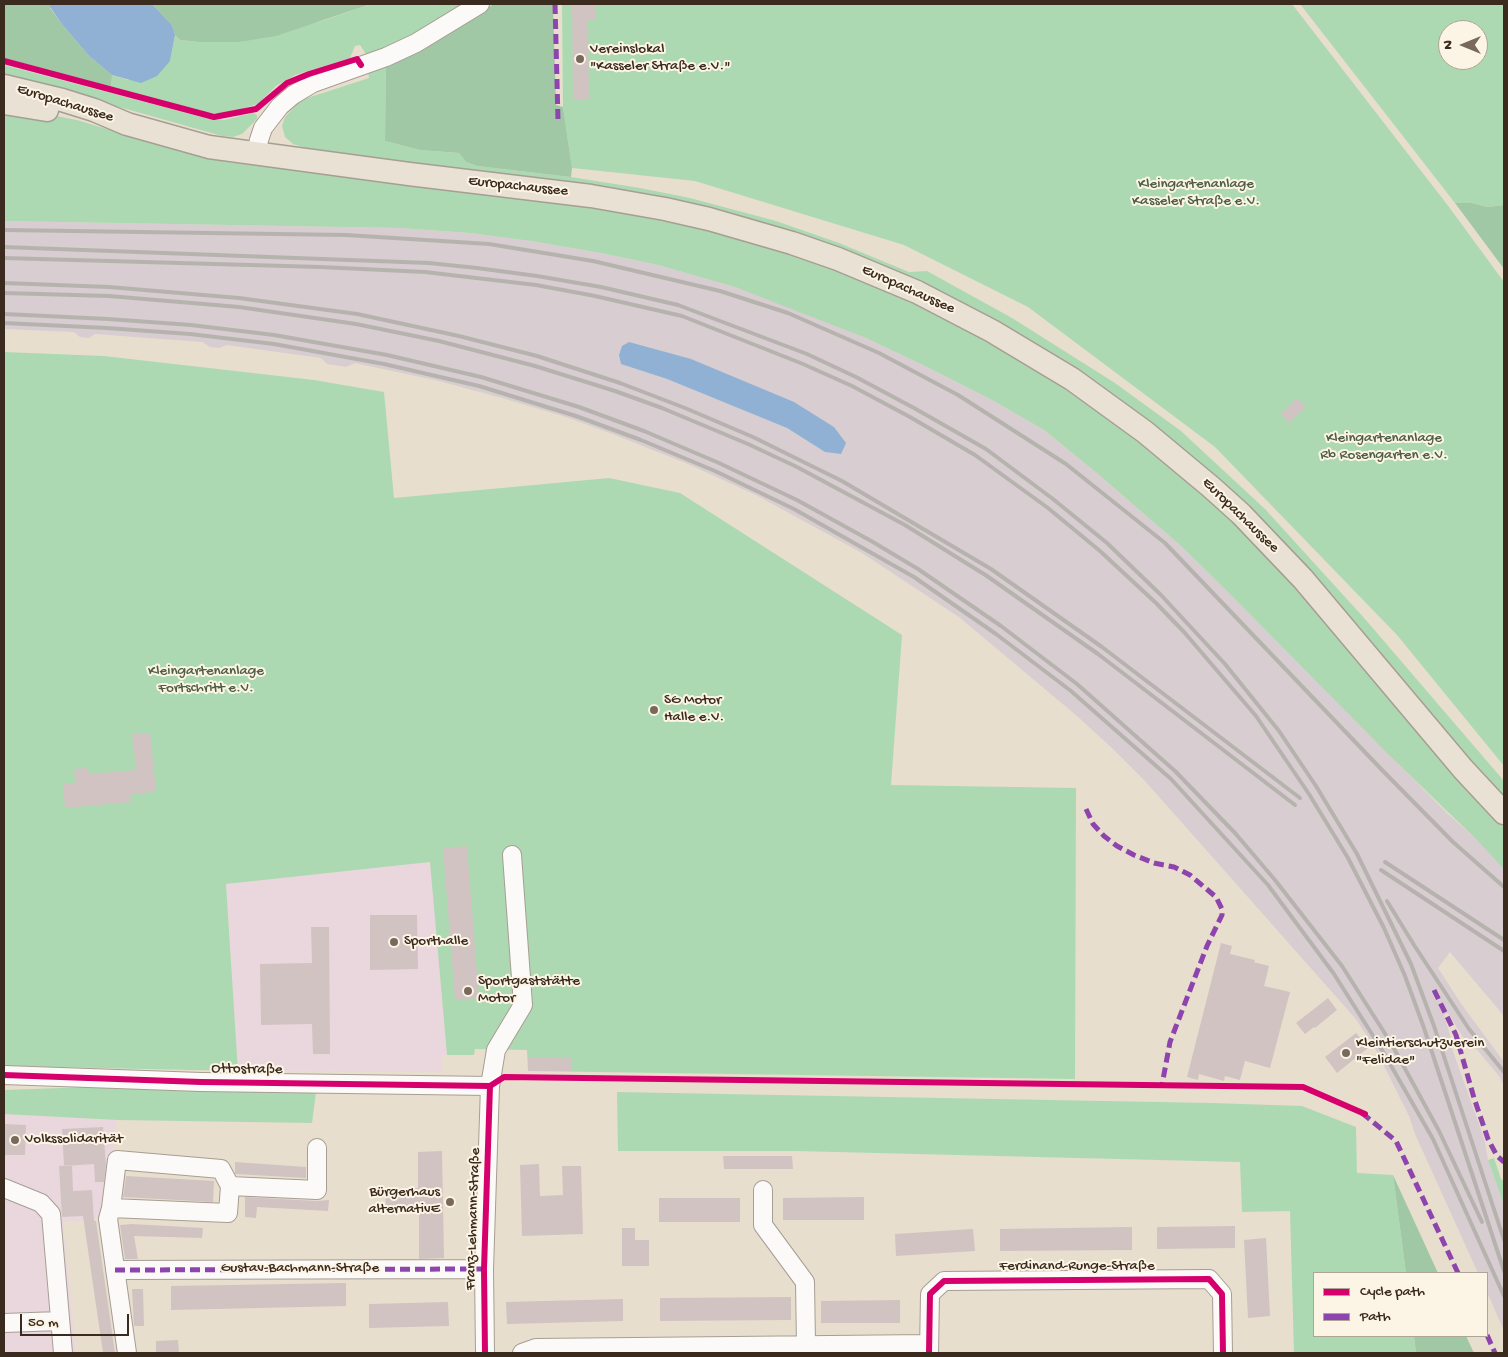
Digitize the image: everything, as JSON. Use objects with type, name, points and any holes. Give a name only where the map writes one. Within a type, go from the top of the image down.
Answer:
[{"type":"main road","name":"Europachaussee","points":[[4,86],[62,100],[94,110],[127,124]]},
{"type":"main road","name":"Europachaussee","points":[[4,103],[127,124],[209,147],[409,174],[625,200],[709,219],[792,243],[846,262],[917,292],[1029,351],[1107,403],[1180,460],[1241,514],[1303,579],[1457,761],[1504,813]]},
{"type":"street","points":[[256,154],[263,128],[280,106],[312,82],[386,57],[416,43],[480,4]]},
{"type":"street","name":"Franz-Lehmann-Straße","points":[[485,1353],[484,1269],[490,1086],[496,1050],[523,1005],[512,854]]},
{"type":"street","name":"Ottostraße","points":[[4,1075],[211,1082],[490,1086]]},
{"type":"street","points":[[230,1186],[317,1190],[317,1148]]},
{"type":"street","points":[[110,1214],[228,1214],[230,1186],[221,1169],[117,1160],[110,1214],[115,1270],[127,1353]]},
{"type":"street","points":[[4,1188],[41,1204],[51,1214],[63,1353]]},
{"type":"street","points":[[762,1190],[762,1225],[804,1282],[806,1346]]},
{"type":"street","name":"Gustav-Bachmann-Straße","points":[[115,1270],[484,1269]]},
{"type":"street","name":"Ferdinand-Runge-Straße","points":[[929,1349],[930,1294],[944,1281],[1209,1279],[1222,1294],[1223,1353]]},
{"type":"street","points":[[4,1324],[59,1322]]},
{"type":"street","points":[[531,1352],[731,1350],[806,1346],[929,1349]]},
{"type":"shaded area","points":[[4,221],[400,228],[470,233],[601,253],[658,265],[735,287],[866,338],[992,400],[1044,430],[1181,546],[1447,813],[1476,839],[1504,860],[1504,1016],[1450,952],[1438,968],[1462,1005],[1504,1062],[1504,1085],[1499,1076],[1474,1046],[1464,1039],[1448,1013],[1444,1015],[1451,1046],[1484,1138],[1488,1160],[1504,1205],[1504,1331],[1488,1294],[1488,1272],[1478,1272],[1415,1134],[1409,1116],[1374,1046],[1355,1018],[1145,781],[1077,716],[959,617],[862,553],[758,496],[688,464],[566,417],[439,381],[355,363],[346,367],[327,364],[321,358],[227,345],[219,348],[210,347],[202,342],[95,334],[89,338],[80,337],[74,332],[4,329]],"holes":[[[621,364],[834,427],[825,452],[787,428],[667,379]]]},
{"type":"shaded area","points":[[430,861],[447,1055],[441,1055],[443,1072],[238,1071],[226,884]]},
{"type":"shaded area","points":[[4,1113],[117,1120],[104,1219],[63,1222],[76,1353],[4,1353]]},
{"type":"green space","points":[[4,4],[50,4],[50,8],[61,23],[89,56],[112,75],[111,88],[4,58]]},
{"type":"green space","points":[[152,4],[371,4],[276,36],[239,42],[199,42],[180,40],[175,35],[172,25]]},
{"type":"green space","points":[[371,4],[473,4],[450,18],[369,56],[360,45],[355,46],[350,58],[295,75],[276,86],[258,104],[224,114],[202,112],[111,88],[112,75],[128,80],[170,61],[175,35],[180,40],[239,42],[322,21]]},
{"type":"green space","points":[[494,4],[553,4],[556,105],[563,107],[572,168],[571,177],[477,166],[466,162],[459,153],[420,150],[385,141],[386,64]]},
{"type":"green space","name":"Kleingartenanlage Kasseler Straße e.V.","points":[[562,4],[1292,4],[1449,207],[1504,282],[1504,766],[1397,635],[1215,447],[1028,307],[904,245],[695,181],[572,168],[563,107]]},
{"type":"green space","points":[[1300,4],[1504,4],[1504,205],[1487,207],[1472,203],[1455,203]]},
{"type":"green space","points":[[386,64],[385,141],[420,150],[459,153],[466,162],[477,166],[571,177],[690,198],[776,221],[839,243],[909,272],[927,271],[1012,318],[1115,383],[1181,431],[1265,509],[1365,619],[1504,781],[1504,802],[1185,454],[840,251],[377,159],[309,149],[293,144],[285,137],[282,126],[285,117],[301,100],[369,78],[368,71]]},
{"type":"green space","points":[[4,65],[209,119],[224,120],[253,113],[257,115],[257,119],[242,134],[233,137],[222,136],[4,76]]},
{"type":"green space","points":[[4,106],[77,120],[173,149],[234,163],[620,208],[792,251],[957,320],[1102,409],[1236,520],[1504,824],[1503,868],[1181,546],[1044,430],[992,400],[866,338],[735,287],[658,265],[601,253],[470,233],[400,228],[4,221]]},
{"type":"green space","points":[[1455,203],[1472,203],[1487,207],[1504,205],[1504,269]]},
{"type":"green space","name":"Kleingartenanlage Fortschritt e.V.","points":[[4,352],[104,356],[314,380],[384,392],[394,498],[609,478],[680,493],[902,635],[891,785],[1076,788],[1075,1079],[528,1071],[527,1050],[475,1049],[474,1055],[447,1055],[430,862],[226,884],[238,1071],[4,1066]]},
{"type":"green space","points":[[148,1085],[316,1092],[312,1123],[117,1120],[4,1114],[4,1090]]},
{"type":"green space","points":[[617,1092],[1302,1106],[1356,1127],[1357,1173],[1393,1175],[1406,1272],[1313,1272],[1313,1337],[1414,1337],[1416,1353],[1294,1353],[1290,1211],[1242,1212],[1240,1162],[795,1151],[618,1151]]},
{"type":"green space","points":[[1494,1158],[1501,1179],[1504,1181],[1504,1205],[1488,1160]]},
{"type":"green space","points":[[1393,1175],[1438,1272],[1406,1272]]},
{"type":"green space","points":[[1414,1337],[1466,1337],[1474,1353],[1416,1353]]},
{"type":"water","points":[[50,4],[152,4],[172,25],[175,35],[170,61],[157,76],[141,83],[112,75],[89,56],[61,23],[50,7]]},
{"type":"water","points":[[629,342],[691,359],[794,402],[834,427],[846,443],[841,454],[825,452],[787,428],[667,379],[621,364],[619,355],[622,346]]},
{"type":"building","name":"Vereinslokal \"Kasseler Straße e.V.\"","points":[[572,4],[596,4],[596,19],[588,19],[589,100],[573,100]]},
{"type":"building","points":[[1297,398],[1306,407],[1289,423],[1281,414]]},
{"type":"building","points":[[150,733],[156,791],[130,795],[131,802],[65,808],[63,784],[75,783],[74,769],[88,768],[89,774],[136,770],[132,734]]},
{"type":"building","points":[[467,846],[479,998],[455,1000],[443,848]]},
{"type":"building","name":"Sporthalle","points":[[370,915],[417,915],[418,969],[370,970]]},
{"type":"building","points":[[311,927],[329,927],[330,1054],[313,1054],[312,1024],[261,1025],[260,964],[312,963]]},
{"type":"building","points":[[1221,943],[1232,946],[1230,954],[1255,960],[1254,962],[1269,966],[1264,986],[1290,992],[1270,1068],[1245,1061],[1240,1080],[1225,1076],[1224,1081],[1199,1074],[1198,1080],[1187,1077]]},
{"type":"building","points":[[1328,998],[1337,1010],[1305,1034],[1296,1023]]},
{"type":"building","name":"Kleintierschutzverein \"Felidae\"","points":[[1356,1033],[1368,1048],[1337,1073],[1325,1057]]},
{"type":"building","points":[[528,1058],[571,1058],[571,1071],[528,1071]]},
{"type":"building","name":"Volkssolidarität","points":[[4,1124],[26,1125],[25,1155],[4,1155]]},
{"type":"building","points":[[103,1127],[106,1165],[104,1182],[95,1182],[94,1164],[64,1166],[62,1129]]},
{"type":"building","points":[[442,1151],[444,1258],[419,1259],[419,1210],[386,1211],[385,1189],[418,1188],[418,1152]]},
{"type":"building","points":[[723,1156],[792,1156],[793,1169],[724,1169]]},
{"type":"building","points":[[235,1162],[306,1167],[306,1178],[235,1174]]},
{"type":"building","points":[[539,1164],[540,1196],[563,1195],[562,1166],[581,1166],[583,1234],[522,1236],[520,1165]]},
{"type":"building","points":[[72,1165],[73,1191],[92,1190],[94,1221],[96,1221],[115,1353],[103,1353],[83,1216],[62,1217],[59,1166]]},
{"type":"building","points":[[126,1176],[214,1181],[213,1202],[123,1197]]},
{"type":"building","points":[[245,1197],[329,1200],[328,1211],[257,1207],[256,1218],[245,1217]]},
{"type":"building","points":[[864,1197],[864,1220],[783,1220],[783,1198]]},
{"type":"building","points":[[659,1198],[740,1198],[740,1222],[659,1222]]},
{"type":"building","points":[[120,1225],[203,1228],[202,1238],[134,1236],[138,1259],[125,1259]]},
{"type":"building","points":[[1235,1226],[1235,1248],[1157,1249],[1157,1227]]},
{"type":"building","points":[[1132,1227],[1132,1250],[1000,1251],[1000,1229]]},
{"type":"building","points":[[622,1228],[635,1228],[635,1240],[649,1240],[649,1266],[622,1266]]},
{"type":"building","points":[[973,1229],[975,1251],[896,1256],[895,1234]]},
{"type":"building","points":[[1266,1238],[1270,1316],[1248,1318],[1244,1240]]},
{"type":"building","points":[[346,1283],[346,1306],[171,1310],[171,1286]]},
{"type":"building","points":[[132,1289],[143,1289],[144,1326],[134,1326]]},
{"type":"building","points":[[791,1297],[791,1320],[660,1321],[660,1298]]},
{"type":"building","points":[[623,1299],[623,1321],[507,1324],[506,1302]]},
{"type":"building","points":[[900,1300],[900,1323],[821,1323],[821,1301]]},
{"type":"building","points":[[448,1302],[449,1326],[369,1328],[369,1304]]},
{"type":"building","points":[[178,1340],[179,1353],[156,1353],[156,1341]]},
{"type":"railway","points":[[4,230],[346,235],[489,244],[593,261],[720,291],[788,313],[879,353],[958,395],[1066,464],[1165,543],[1382,770],[1453,842],[1504,887]]},
{"type":"railway","points":[[4,247],[429,263],[537,276],[601,287],[678,305],[807,354],[856,377],[986,449],[1053,499],[1107,543],[1161,595],[1225,664],[1279,731],[1316,786],[1357,854],[1411,964],[1434,1026],[1504,1240]]},
{"type":"railway","points":[[4,258],[320,267],[425,272],[536,285],[595,296],[682,316],[803,364],[852,386],[975,455],[1048,508],[1100,551],[1156,603],[1184,632],[1256,716],[1309,794],[1348,858],[1384,928],[1405,976],[1504,1271]]},
{"type":"railway","points":[[4,283],[109,287],[239,298],[357,314],[459,336],[537,356],[620,383],[685,408],[753,437],[842,481],[991,569],[1102,647],[1300,798]]},
{"type":"railway","points":[[4,293],[109,296],[239,307],[356,324],[439,341],[535,366],[662,408],[797,467],[905,525],[987,576],[1098,654],[1295,805]]},
{"type":"railway","points":[[4,314],[191,325],[274,335],[387,355],[481,377],[579,407],[644,431],[719,463],[797,500],[918,569],[1001,626],[1077,684],[1175,771],[1235,833],[1275,880],[1342,966],[1391,1043],[1439,1131],[1482,1222]]},
{"type":"railway","points":[[4,323],[190,334],[274,344],[384,364],[479,386],[576,416],[641,440],[715,471],[794,509],[914,577],[996,634],[1071,691],[1171,779],[1268,885],[1334,974],[1382,1050],[1433,1139],[1504,1296]]},
{"type":"railway","points":[[1385,862],[1504,940]]},
{"type":"railway","points":[[1381,870],[1504,951]]},
{"type":"railway","points":[[1387,901],[1469,1029],[1504,1072]]},
{"type":"marked path","points":[[555,4],[558,120]]},
{"type":"marked path","points":[[1086,809],[1093,824],[1117,846],[1154,863],[1174,867],[1190,875],[1216,897],[1222,909],[1222,915],[1207,946],[1170,1042],[1162,1085]]},
{"type":"marked path","points":[[1434,990],[1456,1035],[1488,1139],[1497,1156],[1504,1162]]},
{"type":"marked path","points":[[1362,1113],[1396,1141],[1458,1272]]},
{"type":"marked path","points":[[115,1270],[484,1269]]},
{"type":"marked path","points":[[1488,1337],[1495,1353]]},
{"type":"cycle path","points":[[4,61],[214,117],[256,109],[287,83],[309,74],[357,59],[361,65]]},
{"type":"cycle path","points":[[4,1075],[201,1082],[490,1086],[504,1077],[1303,1087],[1365,1114]]},
{"type":"cycle path","points":[[485,1353],[484,1269],[490,1086]]},
{"type":"cycle path","points":[[929,1353],[930,1294],[944,1281],[1209,1279],[1222,1294],[1223,1353]]},
{"type":"place","name":"Vereinslokal \"Kasseler Straße e.V.\"","points":[[580,59]]},
{"type":"place","name":"SG Motor Halle e.V.","points":[[654,710]]},
{"type":"place","name":"Sporthalle","points":[[394,942]]},
{"type":"place","name":"Sportgaststätte Motor","points":[[468,991]]},
{"type":"place","name":"Kleintierschutzverein \"Felidae\"","points":[[1346,1053]]},
{"type":"place","name":"Volkssolidarität","points":[[15,1140]]},
{"type":"place","name":"Bürgerhaus alternativE","points":[[450,1202]]},
{"type":"park label","name":"Kleingartenanlage Rb Rosengarten e.V.","points":[[1384,448]]}]
